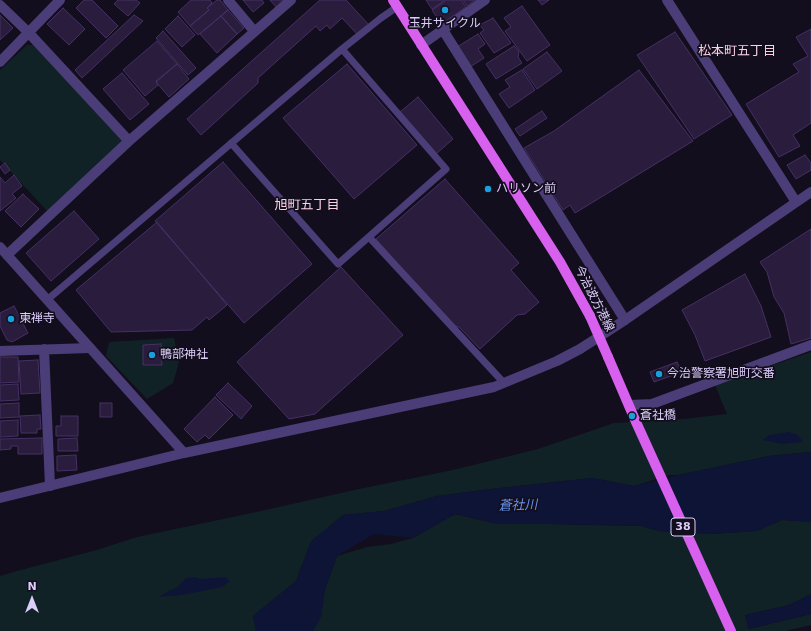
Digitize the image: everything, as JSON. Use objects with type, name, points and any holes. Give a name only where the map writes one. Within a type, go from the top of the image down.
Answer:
[{"type":"main road","name":"今治波方港線","points":[[395,3],[560,262],[590,316],[636,422],[731,631]]},
{"type":"street","points":[[0,62],[60,0]]},
{"type":"street","points":[[228,0],[254,32]]},
{"type":"street","points":[[184,454],[4,251],[291,0]]},
{"type":"street","points":[[421,45],[485,0]]},
{"type":"street","points":[[667,0],[796,202]]},
{"type":"street","points":[[0,5],[28,32],[129,141]]},
{"type":"street","points":[[443,30],[625,320]]},
{"type":"street","points":[[0,498],[184,454],[494,387],[557,361],[580,349],[625,320],[811,192]]},
{"type":"street","points":[[629,405],[652,404],[811,345]]},
{"type":"street","points":[[0,351],[90,348]]},
{"type":"street","points":[[44,350],[50,486]]},
{"type":"lane","points":[[47,300],[342,49],[381,18],[395,3]]},
{"type":"lane","points":[[231,143],[338,264],[446,168],[342,49]]},
{"type":"lane","points":[[369,237],[504,383]]},
{"type":"shaded area","points":[[27,45],[34,45],[124,142],[48,212],[0,160],[0,70]]},
{"type":"shaded area","points":[[174,338],[179,362],[173,383],[147,399],[106,356],[109,342]]},
{"type":"shaded area","points":[[811,352],[811,452],[769,456],[678,475],[669,475],[634,486],[592,478],[437,496],[384,511],[343,515],[311,542],[296,581],[253,616],[256,631],[0,631],[0,576],[97,550],[137,537],[453,470],[538,449],[614,423],[684,419],[727,414],[715,385]]},
{"type":"shaded area","points":[[455,514],[498,524],[641,526],[659,531],[711,534],[757,531],[782,520],[811,522],[811,594],[789,605],[745,615],[749,629],[811,614],[811,625],[785,631],[313,631],[321,616],[325,589],[337,556],[367,547],[391,544],[413,538]]},
{"type":"water","points":[[789,432],[798,435],[803,442],[782,444],[763,440],[769,435]]},
{"type":"water","name":"蒼社川","points":[[811,452],[811,522],[782,520],[757,531],[711,534],[659,531],[641,526],[498,524],[455,514],[413,538],[374,534],[337,556],[325,589],[321,617],[313,631],[256,631],[253,616],[296,581],[311,541],[343,515],[384,511],[437,496],[592,478],[634,486],[769,456]]},
{"type":"water","points":[[195,577],[200,579],[226,577],[230,581],[222,587],[182,595],[159,597],[178,587],[186,578]]},
{"type":"water","points":[[811,594],[811,614],[748,629],[745,615],[789,605]]},
{"type":"building","points":[[84,0],[92,0],[118,26],[106,38],[76,8]]},
{"type":"building","points":[[118,0],[136,0],[140,3],[128,16],[114,4]]},
{"type":"building","points":[[191,0],[210,0],[212,3],[207,8],[209,10],[190,26],[178,12]]},
{"type":"building","points":[[217,0],[220,0],[228,10],[198,35],[190,26],[209,10],[207,8]]},
{"type":"building","points":[[243,0],[262,0],[264,3],[253,12]]},
{"type":"building","points":[[270,0],[284,0],[276,7]]},
{"type":"building","points":[[320,0],[346,0],[369,25],[358,35],[342,18],[330,29],[327,25],[320,31],[316,26],[258,78],[258,83],[201,135],[187,119]]},
{"type":"building","points":[[426,0],[445,0],[432,9]]},
{"type":"building","points":[[447,0],[461,0],[466,7],[441,24],[432,10]]},
{"type":"building","points":[[463,0],[475,0],[467,6]]},
{"type":"building","points":[[538,0],[549,0],[542,5]]},
{"type":"building","points":[[522,6],[550,45],[527,61],[505,31],[511,27],[504,18]]},
{"type":"building","points":[[63,8],[85,29],[69,45],[47,24]]},
{"type":"building","points":[[228,10],[244,28],[237,34],[221,16]]},
{"type":"building","points":[[0,15],[13,28],[0,40]]},
{"type":"building","points":[[134,15],[143,21],[82,78],[75,70]]},
{"type":"building","points":[[178,16],[195,35],[182,47],[165,29]]},
{"type":"building","points":[[221,16],[237,34],[217,53],[200,34]]},
{"type":"building","points":[[493,18],[511,43],[494,53],[480,33],[484,30],[480,25]]},
{"type":"building","points":[[811,29],[811,123],[793,135],[800,146],[779,157],[746,104],[799,72],[793,64],[808,56],[796,37]]},
{"type":"building","points":[[163,31],[196,68],[188,75],[156,38]]},
{"type":"building","points":[[675,32],[732,115],[694,139],[637,55]]},
{"type":"building","points":[[478,34],[485,44],[478,49],[484,58],[470,67],[457,47]]},
{"type":"building","points":[[157,41],[177,64],[156,81],[158,85],[145,96],[123,70]]},
{"type":"building","points":[[514,46],[519,52],[518,57],[522,63],[496,79],[486,64]]},
{"type":"building","points":[[547,52],[562,71],[537,89],[523,69]]},
{"type":"building","points":[[177,64],[189,79],[169,97],[156,82]]},
{"type":"building","points":[[347,64],[417,145],[354,199],[283,118]]},
{"type":"building","points":[[522,70],[535,90],[509,108],[499,94],[510,87],[505,80]]},
{"type":"building","points":[[639,70],[693,141],[575,213],[570,205],[563,210],[524,148],[554,131]]},
{"type":"building","points":[[122,73],[149,104],[130,120],[103,89]]},
{"type":"building","points":[[418,97],[453,139],[436,154],[400,112]]},
{"type":"building","points":[[542,111],[547,118],[520,136],[515,129]]},
{"type":"building","points":[[805,155],[811,163],[811,170],[796,179],[787,165]]},
{"type":"building","points":[[223,162],[312,264],[244,323],[155,221]]},
{"type":"building","points":[[5,163],[10,170],[5,174],[0,167]]},
{"type":"building","points":[[14,175],[22,186],[12,194],[16,198],[0,211],[0,177],[5,183]]},
{"type":"building","points":[[445,179],[519,263],[511,270],[539,302],[525,314],[517,315],[480,349],[459,327],[451,325],[376,239]]},
{"type":"building","points":[[23,194],[39,209],[21,227],[5,211]]},
{"type":"building","points":[[74,211],[99,239],[51,281],[26,253]]},
{"type":"building","points":[[157,222],[227,305],[209,320],[207,317],[192,330],[111,332],[76,290]]},
{"type":"building","points":[[811,229],[811,338],[791,344],[784,313],[774,297],[767,272],[760,262]]},
{"type":"building","points":[[341,267],[403,335],[315,414],[289,419],[237,362]]},
{"type":"building","points":[[745,274],[761,306],[771,337],[705,361],[695,335],[682,310]]},
{"type":"building","name":"東禅寺","points":[[14,306],[28,333],[12,342],[7,340],[0,326],[0,313]]},
{"type":"building","name":"鴨部神社","points":[[161,344],[162,365],[143,365],[143,345]]},
{"type":"building","points":[[0,357],[18,357],[19,382],[0,383]]},
{"type":"building","points":[[38,360],[40,393],[21,394],[19,361]]},
{"type":"building","points":[[677,362],[682,372],[654,382],[650,372]]},
{"type":"building","points":[[228,383],[252,406],[241,419],[216,395]]},
{"type":"building","points":[[18,384],[19,400],[0,401],[0,385]]},
{"type":"building","points":[[215,397],[233,415],[209,439],[205,435],[197,442],[184,429]]},
{"type":"building","points":[[19,403],[19,417],[0,418],[0,404]]},
{"type":"building","points":[[100,403],[112,403],[112,417],[100,417]]},
{"type":"building","points":[[40,415],[41,429],[37,429],[37,433],[21,433],[20,416]]},
{"type":"building","points":[[61,416],[78,416],[78,436],[56,436],[56,426],[61,426]]},
{"type":"building","points":[[18,420],[18,436],[0,437],[0,421]]},
{"type":"building","points":[[42,438],[42,454],[18,454],[18,446],[11,446],[11,449],[0,450],[0,439]]},
{"type":"building","points":[[77,438],[78,451],[58,451],[58,439]]},
{"type":"building","points":[[76,455],[77,470],[57,471],[57,456]]},
{"type":"place","name":"玉井サイクル","points":[[445,10]]},
{"type":"place","name":"ハリソン前","points":[[488,189]]},
{"type":"place","name":"東禅寺","points":[[11,319]]},
{"type":"place","name":"鴨部神社","points":[[152,355]]},
{"type":"place","name":"今治警察署旭町交番","points":[[659,374]]},
{"type":"place","name":"蒼社橋","points":[[632,416]]},
{"type":"district","name":"松本町五丁目","points":[[737,52]]},
{"type":"district","name":"旭町五丁目","points":[[307,206]]}]
